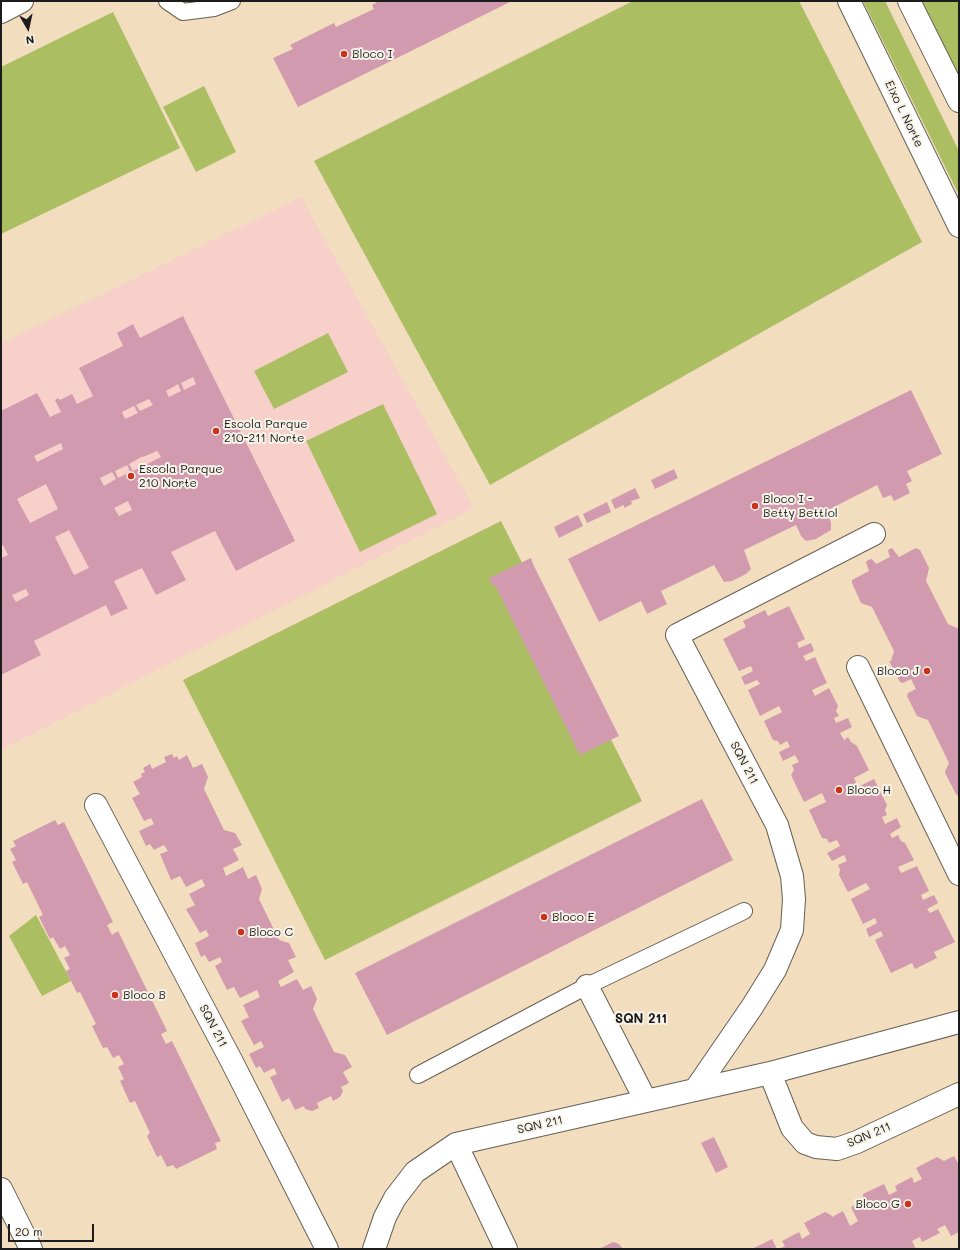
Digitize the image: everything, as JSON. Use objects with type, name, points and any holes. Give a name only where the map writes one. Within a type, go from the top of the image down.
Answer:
[{"type":"street","points":[[1,12],[22,1]]},
{"type":"street","name":"Eixo L Norte","points":[[849,1],[959,226]]},
{"type":"street","points":[[909,1],[959,101]]},
{"type":"street","name":"SQN 211","points":[[696,1090],[752,1007],[774,970],[792,930],[794,899],[792,876],[777,825],[677,635],[874,534]]},
{"type":"street","points":[[858,666],[959,874]]},
{"type":"street","name":"SQN 211","points":[[96,805],[231,1060],[327,1249]]},
{"type":"street","points":[[587,986],[646,1101]]},
{"type":"street","name":"SQN 211","points":[[374,1249],[385,1217],[395,1198],[415,1172],[456,1144],[770,1073],[959,1022]]},
{"type":"street","name":"SQN 211","points":[[770,1073],[792,1128],[805,1143],[816,1147],[838,1149],[857,1142],[959,1094]]},
{"type":"street","points":[[456,1144],[506,1249]]},
{"type":"street","points":[[1,1189],[31,1249]]},
{"type":"lane","points":[[167,1],[183,12],[214,8],[232,1]]},
{"type":"lane","points":[[418,1075],[587,986],[744,911]]},
{"type":"shaded area","name":"Escola Parque 210-211 Norte","points":[[301,197],[474,508],[1,750],[1,344]]},
{"type":"green space","points":[[633,1],[799,1],[922,242],[490,485],[314,161]]},
{"type":"green space","points":[[863,1],[885,1],[959,151],[959,195]]},
{"type":"green space","points":[[920,1],[959,1],[959,80]]},
{"type":"green space","points":[[113,12],[180,148],[1,234],[1,67]]},
{"type":"green space","points":[[204,86],[236,152],[196,172],[163,107]]},
{"type":"green space","points":[[328,333],[348,372],[274,409],[254,371]]},
{"type":"green space","points":[[383,404],[437,514],[360,552],[306,441]]},
{"type":"green space","points":[[501,521],[642,801],[325,960],[183,680]]},
{"type":"green space","points":[[36,915],[71,981],[42,996],[9,936]]},
{"type":"building","name":"Bloco I","points":[[379,1],[512,1],[298,107],[273,58],[293,49],[290,45],[334,23],[336,27],[374,9],[372,5]]},
{"type":"building","name":"Escola Parque 210 Norte","points":[[183,316],[295,541],[236,571],[215,531],[171,552],[186,580],[156,595],[142,568],[114,581],[128,609],[111,616],[106,605],[34,641],[41,655],[1,675],[1,558],[8,555],[3,545],[1,546],[1,411],[37,393],[50,417],[61,412],[55,400],[58,398],[60,400],[72,394],[77,404],[93,396],[79,368],[123,346],[117,333],[133,324],[140,338]],"holes":[[[193,377],[196,384],[184,390],[181,383]],[[178,384],[181,391],[169,397],[166,391]],[[149,399],[153,405],[140,411],[136,405]],[[134,406],[138,413],[125,419],[122,412]],[[61,443],[63,449],[37,462],[34,456]],[[156,449],[161,457],[133,471],[129,464],[143,456],[157,451]],[[127,465],[130,472],[118,478],[115,471]],[[112,472],[116,479],[104,486],[100,478]],[[46,484],[58,509],[30,523],[17,499]],[[128,501],[132,510],[119,516],[114,508]],[[69,530],[89,568],[74,575],[55,537]],[[26,589],[29,595],[16,602],[12,595]]]},
{"type":"building","name":"Bloco I - Betty Bettiol","points":[[911,390],[942,454],[907,471],[912,481],[906,484],[910,493],[894,501],[891,495],[883,498],[877,485],[826,511],[831,522],[831,530],[816,539],[806,541],[801,536],[796,525],[744,550],[751,569],[746,574],[732,581],[724,582],[714,565],[661,591],[667,604],[647,614],[641,601],[599,622],[568,559]]},
{"type":"building","points":[[674,469],[678,478],[655,489],[651,480]]},
{"type":"building","points":[[635,488],[640,498],[631,501],[632,504],[624,508],[624,505],[615,509],[611,500]]},
{"type":"building","points":[[607,502],[611,512],[587,523],[583,514]]},
{"type":"building","points":[[578,515],[583,526],[559,538],[554,527]]},
{"type":"building","name":"Bloco J","points":[[892,548],[899,557],[916,548],[920,550],[929,568],[926,581],[948,624],[959,629],[958,796],[945,772],[949,763],[928,720],[917,716],[907,696],[908,693],[916,689],[911,679],[903,683],[900,682],[889,661],[891,661],[894,651],[872,607],[861,603],[852,583],[852,580],[869,571],[866,562],[868,560],[872,559],[876,564],[890,557],[888,551]]},
{"type":"building","points":[[531,558],[619,736],[580,755],[495,585],[493,586],[489,578]]},
{"type":"building","name":"Bloco H","points":[[789,606],[805,639],[797,643],[799,648],[811,643],[814,651],[803,656],[806,661],[815,657],[827,683],[812,690],[815,696],[829,688],[838,706],[836,711],[839,716],[834,718],[836,723],[848,718],[852,727],[840,733],[844,740],[848,737],[851,742],[857,746],[869,770],[854,778],[858,787],[874,779],[887,805],[885,810],[887,815],[882,817],[885,824],[897,818],[901,827],[890,834],[892,838],[898,835],[901,841],[905,843],[914,860],[898,867],[901,873],[917,866],[929,891],[921,895],[923,900],[934,895],[938,903],[927,909],[930,913],[938,909],[955,942],[934,952],[937,958],[915,969],[912,963],[891,973],[875,940],[883,936],[881,931],[869,937],[866,929],[877,923],[875,918],[863,924],[851,899],[870,889],[866,883],[848,892],[839,875],[840,870],[838,865],[847,861],[844,855],[832,861],[827,853],[840,846],[837,840],[829,843],[827,839],[822,838],[809,810],[826,802],[822,793],[804,802],[791,775],[794,770],[792,765],[799,762],[795,755],[783,761],[779,752],[790,747],[787,741],[780,745],[778,741],[773,740],[764,721],[782,712],[779,706],[760,716],[748,690],[760,684],[757,680],[745,685],[741,677],[753,671],[751,666],[739,671],[723,639],[746,627],[743,621],[765,610],[768,616]]},
{"type":"building","name":"Bloco C","points":[[172,754],[174,758],[177,756],[179,760],[187,755],[193,768],[202,764],[208,777],[204,789],[224,830],[235,833],[242,845],[233,849],[239,860],[223,868],[226,876],[243,867],[248,879],[256,875],[262,889],[259,899],[279,940],[289,943],[296,957],[288,960],[294,972],[278,981],[281,987],[297,979],[303,990],[311,986],[317,999],[313,1009],[334,1052],[345,1055],[352,1067],[343,1072],[349,1083],[341,1087],[343,1091],[340,1097],[333,1101],[331,1096],[317,1103],[319,1108],[312,1111],[305,1109],[304,1106],[295,1110],[289,1098],[282,1102],[270,1077],[277,1074],[274,1068],[264,1073],[260,1066],[256,1068],[249,1054],[264,1047],[261,1041],[254,1045],[241,1021],[249,1017],[243,1005],[260,997],[257,990],[240,998],[234,987],[227,990],[215,966],[222,962],[220,957],[209,962],[205,955],[201,957],[195,943],[209,936],[206,930],[200,933],[186,909],[195,905],[189,894],[205,886],[202,879],[186,887],[180,876],[171,880],[160,854],[168,851],[164,845],[154,850],[150,844],[146,846],[139,831],[154,824],[151,818],[144,821],[132,798],[140,794],[133,782],[142,777],[141,774],[145,772],[143,768],[150,764],[152,769],[166,762],[164,757]]},
{"type":"building","name":"Bloco E","points":[[702,799],[733,860],[387,1035],[355,973]]},
{"type":"building","name":"Bloco B","points":[[55,820],[58,825],[64,822],[113,922],[107,925],[112,935],[118,931],[167,1031],[161,1034],[166,1044],[172,1041],[221,1141],[215,1143],[217,1149],[176,1169],[173,1165],[167,1167],[161,1155],[157,1157],[147,1136],[150,1133],[135,1101],[130,1103],[120,1081],[124,1079],[118,1067],[124,1064],[119,1055],[113,1058],[107,1047],[103,1048],[92,1026],[96,1024],[80,992],[77,993],[66,971],[70,969],[64,958],[70,955],[65,946],[60,949],[53,937],[50,939],[39,917],[43,915],[27,882],[23,884],[12,862],[16,860],[10,849],[16,846],[13,841]]},
{"type":"building","points":[[714,1137],[728,1167],[716,1173],[701,1143]]},
{"type":"building","name":"Bloco G","points":[[954,1156],[959,1165],[959,1232],[951,1236],[945,1225],[937,1229],[940,1233],[922,1242],[920,1237],[912,1241],[916,1249],[779,1249],[785,1246],[782,1241],[799,1232],[802,1239],[810,1234],[804,1223],[825,1212],[832,1217],[843,1211],[850,1226],[858,1221],[851,1207],[863,1202],[863,1194],[884,1184],[889,1195],[897,1191],[895,1186],[912,1177],[914,1183],[922,1179],[916,1168],[937,1157],[944,1161]]},
{"type":"building","points":[[772,1239],[777,1249],[752,1249]]},
{"type":"building","points":[[613,1242],[619,1244],[623,1249],[599,1249]]},
{"type":"place","name":"Bloco I","points":[[344,54]]},
{"type":"place","name":"Escola Parque 210-211 Norte","points":[[216,431]]},
{"type":"place","name":"Escola Parque 210 Norte","points":[[131,476]]},
{"type":"place","name":"Bloco I - Betty Bettiol","points":[[755,506]]},
{"type":"place","name":"Bloco J","points":[[927,671]]},
{"type":"place","name":"Bloco H","points":[[839,790]]},
{"type":"place","name":"Bloco E","points":[[544,917]]},
{"type":"place","name":"Bloco C","points":[[241,932]]},
{"type":"place","name":"Bloco B","points":[[115,995]]},
{"type":"place","name":"Bloco G","points":[[908,1204]]},
{"type":"district","name":"SQN 211","points":[[641,1019]]}]
